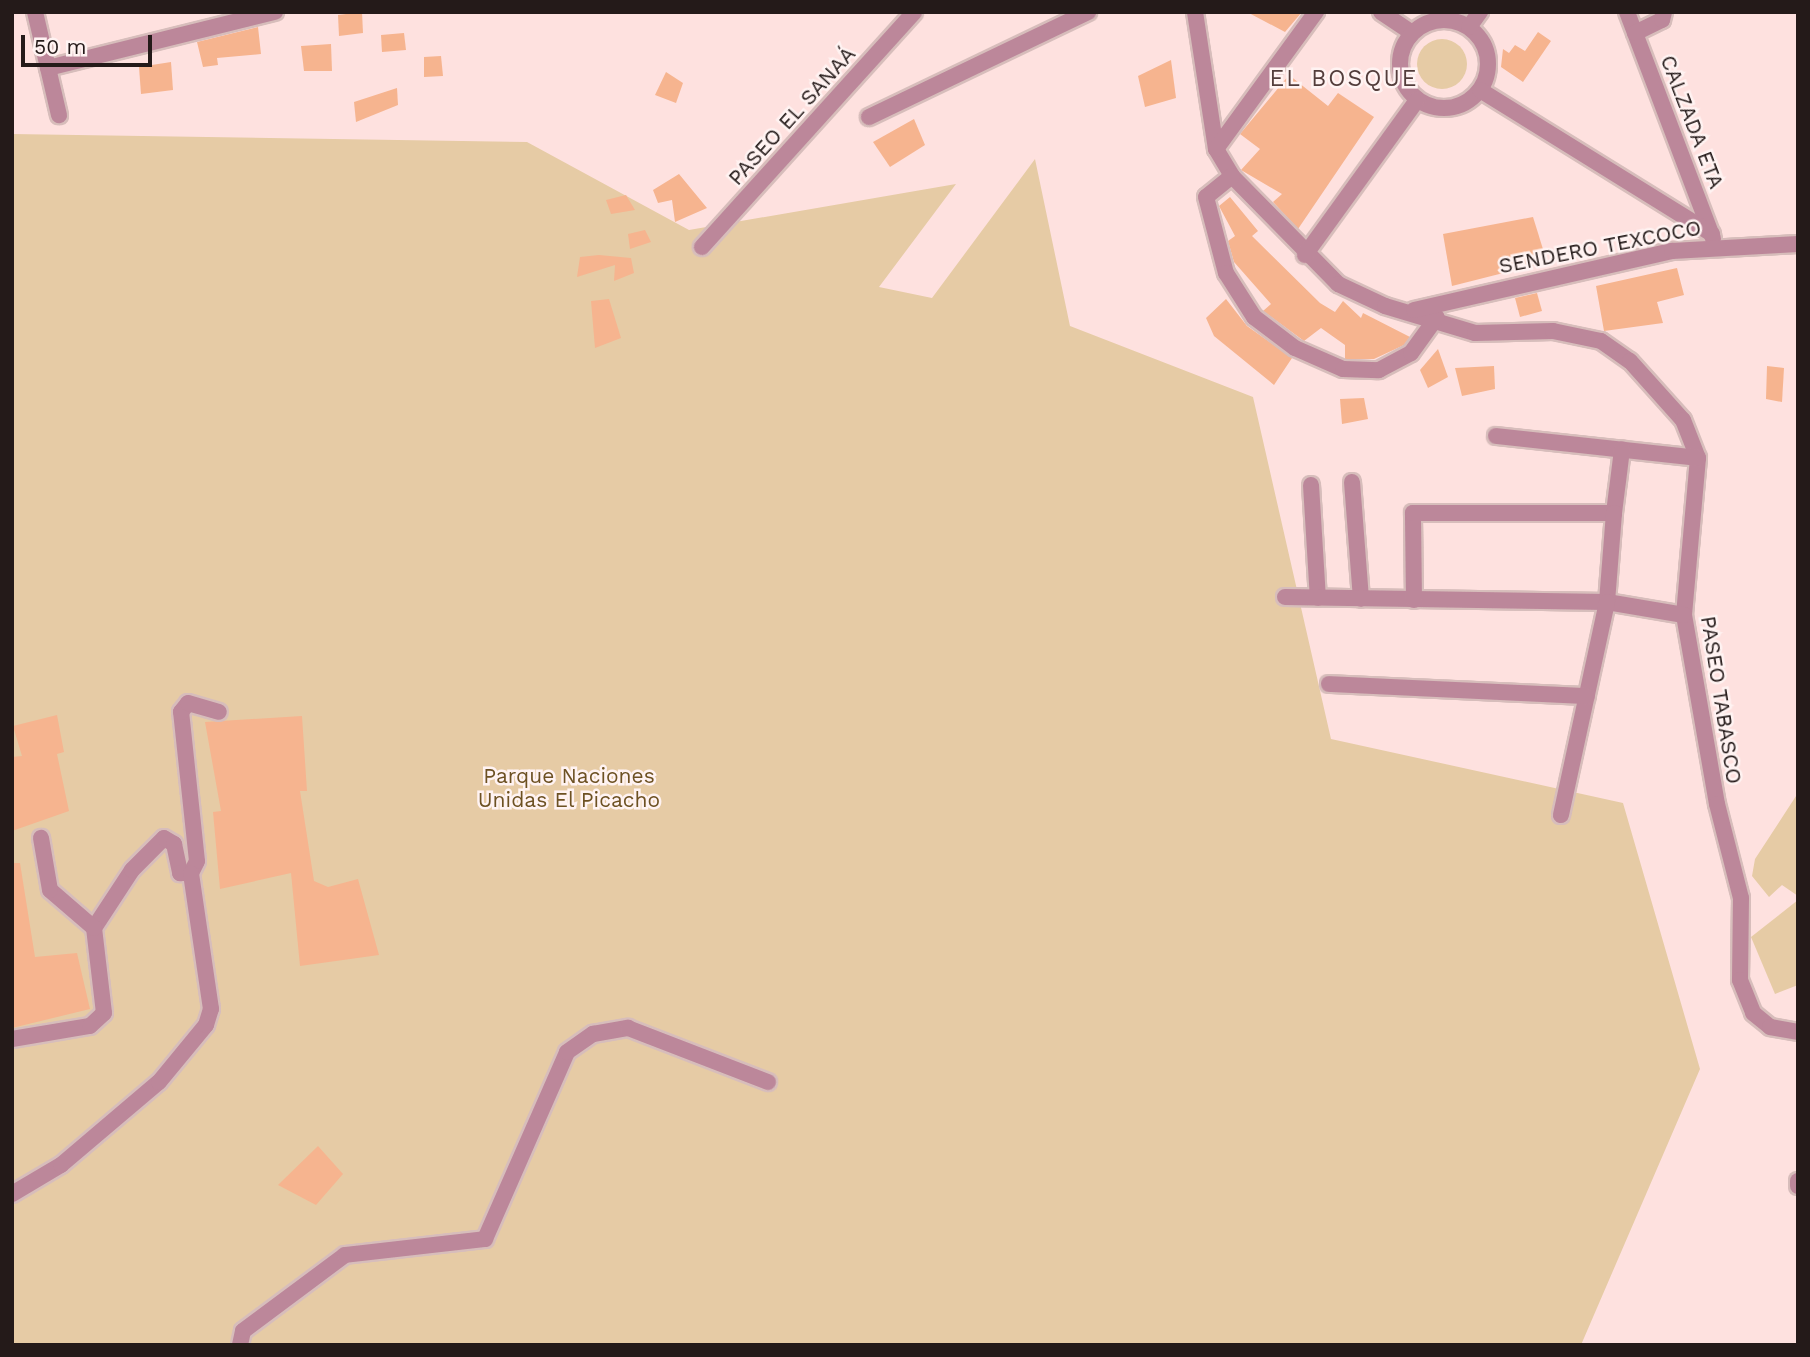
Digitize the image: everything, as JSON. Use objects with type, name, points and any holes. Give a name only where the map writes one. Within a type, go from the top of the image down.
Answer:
[{"type":"street","points":[[35,12],[59,115]]},
{"type":"street","points":[[48,68],[275,12]]},
{"type":"street","name":"PASEO EL SANAÁ","points":[[702,247],[914,12]]},
{"type":"street","points":[[869,117],[1088,12]]},
{"type":"street","name":"PASEO TABASCO","points":[[1195,12],[1216,149],[1232,176],[1305,255],[1338,284],[1385,306],[1437,317],[1475,333],[1553,331],[1613,347],[1683,420],[1698,458],[1684,615],[1717,804],[1741,898],[1743,997],[1770,1027],[1798,1032]]},
{"type":"street","points":[[1216,149],[1316,12]]},
{"type":"street","points":[[1381,12],[1412,33]]},
{"type":"street","points":[[1469,27],[1480,12]]},
{"type":"street","name":"CALZADA ETA","points":[[1628,12],[1714,241]]},
{"type":"street","points":[[1635,33],[1662,20],[1664,12]]},
{"type":"street","points":[[1433,21],[1469,27],[1486,49],[1480,90],[1458,106],[1418,100],[1400,73],[1401,52],[1412,33],[1433,21]]},
{"type":"street","points":[[1480,90],[1714,241]]},
{"type":"street","points":[[1305,255],[1418,100]]},
{"type":"street","points":[[1232,176],[1206,197],[1226,274],[1254,317],[1295,348],[1343,369],[1379,370],[1410,353],[1437,317]]},
{"type":"street","name":"SENDERO TEXCOCO","points":[[1413,310],[1714,241],[1798,244]]},
{"type":"street","points":[[1496,436],[1698,458]]},
{"type":"street","points":[[1561,815],[1607,602],[1622,450]]},
{"type":"street","points":[[1352,482],[1361,599]]},
{"type":"street","points":[[1311,485],[1318,598]]},
{"type":"street","points":[[1414,600],[1413,513],[1614,513]]},
{"type":"street","points":[[1285,597],[1607,602],[1684,615]]},
{"type":"street","points":[[1329,684],[1587,696]]},
{"type":"street","points":[[12,1194],[61,1166],[159,1082],[206,1025],[211,1009],[191,873],[197,861],[181,712],[188,703],[219,712]]},
{"type":"street","points":[[41,838],[50,890],[94,928]]},
{"type":"street","points":[[12,1039],[99,1019],[104,1013],[94,928],[132,870],[164,838],[174,844],[180,873],[191,873]]},
{"type":"street","points":[[240,1345],[243,1331],[345,1255],[485,1239],[567,1052],[593,1034],[628,1028],[768,1082]]},
{"type":"green space","points":[[1432,40],[1452,40],[1466,54],[1466,74],[1452,88],[1432,88],[1418,74],[1418,54]]},
{"type":"green space","name":"Parque Naciones Unidas El Picacho","points":[[12,134],[527,142],[689,230],[956,184],[879,287],[932,298],[1035,159],[1070,326],[1253,397],[1331,739],[1623,803],[1700,1069],[1581,1345],[12,1345]]},
{"type":"green space","points":[[1798,793],[1798,896],[1782,885],[1769,897],[1752,876],[1755,859]]},
{"type":"green space","points":[[1798,900],[1798,985],[1775,994],[1751,937]]},
{"type":"building","points":[[362,12],[363,33],[339,36],[338,15]]},
{"type":"building","points":[[1247,12],[1302,12],[1285,32]]},
{"type":"building","points":[[258,27],[261,54],[217,58],[218,65],[203,67],[197,42]]},
{"type":"building","points":[[1538,32],[1551,41],[1523,82],[1501,67],[1503,49],[1509,53],[1515,45],[1525,51]]},
{"type":"building","points":[[404,33],[406,50],[382,52],[381,35]]},
{"type":"building","points":[[331,44],[332,71],[304,71],[301,46]]},
{"type":"building","points":[[441,56],[443,76],[424,77],[424,57]]},
{"type":"building","points":[[1171,60],[1176,98],[1145,107],[1138,76]]},
{"type":"building","points":[[171,62],[173,90],[141,94],[139,67]]},
{"type":"building","points":[[666,72],[683,83],[676,103],[655,95]]},
{"type":"building","points":[[1289,75],[1328,106],[1338,93],[1374,117],[1298,229],[1273,202],[1282,194],[1241,170],[1260,149],[1240,134]]},
{"type":"building","points":[[397,88],[398,105],[356,122],[354,102]]},
{"type":"building","points":[[914,119],[925,145],[890,167],[873,142]]},
{"type":"building","points":[[679,174],[707,208],[675,222],[672,200],[658,203],[653,190]]},
{"type":"building","points":[[626,195],[635,210],[611,214],[606,200]]},
{"type":"building","points":[[1230,197],[1258,231],[1252,236],[1320,303],[1335,312],[1343,301],[1361,318],[1363,313],[1410,337],[1404,345],[1374,359],[1345,359],[1345,345],[1321,328],[1304,341],[1263,311],[1271,304],[1234,262],[1228,241],[1235,236],[1219,206]]},
{"type":"building","points":[[1533,217],[1547,262],[1452,286],[1443,234]]},
{"type":"building","points":[[645,230],[651,242],[630,249],[628,234]]},
{"type":"building","points":[[599,255],[631,258],[634,273],[614,281],[615,265],[577,277],[580,257]]},
{"type":"building","points":[[1677,268],[1684,295],[1657,302],[1663,323],[1604,331],[1596,286]]},
{"type":"building","points":[[1537,293],[1542,311],[1520,317],[1515,298]]},
{"type":"building","points":[[609,299],[621,338],[595,348],[591,301]]},
{"type":"building","points":[[1226,299],[1247,326],[1292,358],[1274,385],[1214,336],[1206,318]]},
{"type":"building","points":[[1438,349],[1448,377],[1428,388],[1420,370]]},
{"type":"building","points":[[1494,366],[1495,389],[1462,396],[1455,368]]},
{"type":"building","points":[[1767,366],[1784,368],[1782,402],[1766,399]]},
{"type":"building","points":[[1364,398],[1368,419],[1342,424],[1340,399]]},
{"type":"building","points":[[57,715],[64,752],[57,754],[69,811],[12,831],[12,757],[22,756],[13,726]]},
{"type":"building","points":[[302,716],[307,791],[300,791],[314,881],[328,887],[358,879],[379,955],[300,966],[291,873],[220,889],[213,812],[221,811],[205,722]]},
{"type":"building","points":[[12,863],[20,863],[35,957],[77,953],[90,1009],[12,1028]]},
{"type":"building","points":[[318,1146],[343,1174],[316,1205],[278,1185]]},
{"type":"district","name":"EL BOSQUE","points":[[1344,79]]}]
